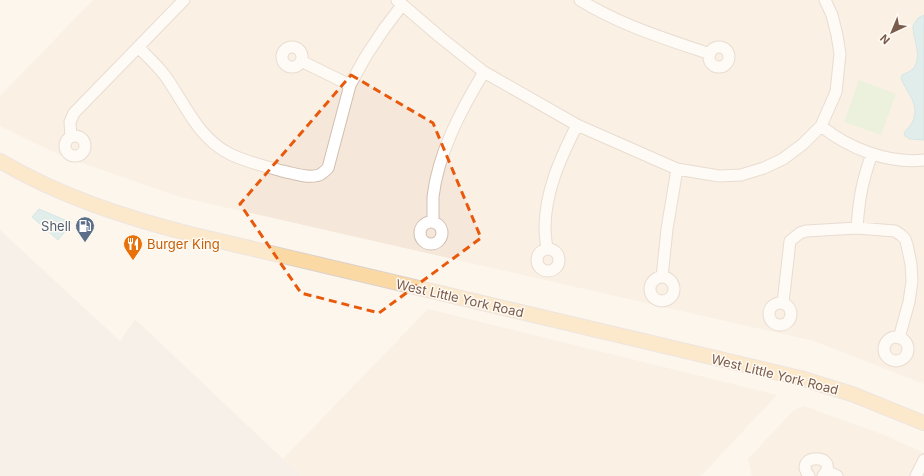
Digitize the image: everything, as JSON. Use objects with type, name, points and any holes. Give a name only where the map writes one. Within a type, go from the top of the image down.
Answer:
[{"type":"main road","name":"West Little York Road","points":[[0,161],[45,184],[81,200],[155,225],[800,378],[852,394],[924,423]]},
{"type":"street","points":[[70,137],[70,122],[74,113],[139,48],[184,0]]},
{"type":"street","points":[[139,48],[157,66],[166,78],[200,130],[217,145],[229,153],[247,161],[308,176],[320,175],[328,168],[350,85],[366,56],[400,3],[484,72],[577,125],[677,169],[719,176],[741,175],[764,168],[783,159],[804,144],[821,126],[836,92],[840,54],[832,15],[825,0]]},
{"type":"street","points":[[585,1],[634,27],[710,54]]},
{"type":"street","points":[[301,61],[350,85]]},
{"type":"street","points":[[433,222],[433,198],[437,176],[444,154],[457,122],[484,72]]},
{"type":"street","points":[[547,249],[545,227],[547,207],[552,184],[562,157],[577,125]]},
{"type":"street","points":[[821,126],[833,136],[872,154],[899,159],[924,160]]},
{"type":"street","points":[[858,228],[860,195],[865,172],[872,154]]},
{"type":"street","points":[[662,277],[667,229],[677,169]]},
{"type":"street","points":[[783,303],[790,242],[800,233],[806,231],[858,228],[896,231],[901,234],[907,245],[911,264],[912,281],[909,302],[899,338]]},
{"type":"street","points":[[809,476],[806,466],[812,458],[819,458],[825,462],[825,474],[838,476]]},
{"type":"street","points":[[916,476],[924,460]]},
{"type":"highlighted area","points":[[351,75],[433,123],[481,238],[379,313],[301,293],[240,204]]},
{"type":"shaded area","points":[[93,0],[924,0],[924,384],[814,341],[180,197],[62,156],[0,126],[0,96]]},
{"type":"shaded area","points":[[0,230],[120,341],[135,319],[301,476],[0,476]]},
{"type":"shaded area","points":[[428,309],[777,395],[701,476],[301,476],[283,459]]},
{"type":"shaded area","points":[[804,406],[887,436],[924,453],[924,476],[752,476],[748,459],[794,410]]},
{"type":"green space","points":[[859,80],[896,94],[881,135],[844,122]]},
{"type":"water","points":[[924,15],[924,140],[910,139],[905,136],[904,133],[912,123],[915,110],[912,99],[901,78],[902,75],[913,69],[916,64],[917,48],[913,26],[918,18]]},
{"type":"water","points":[[39,209],[72,223],[58,240],[32,217]]},
{"type":"place","name":"Shell","points":[[85,243]]},
{"type":"place","name":"Burger King","points":[[133,261]]}]
